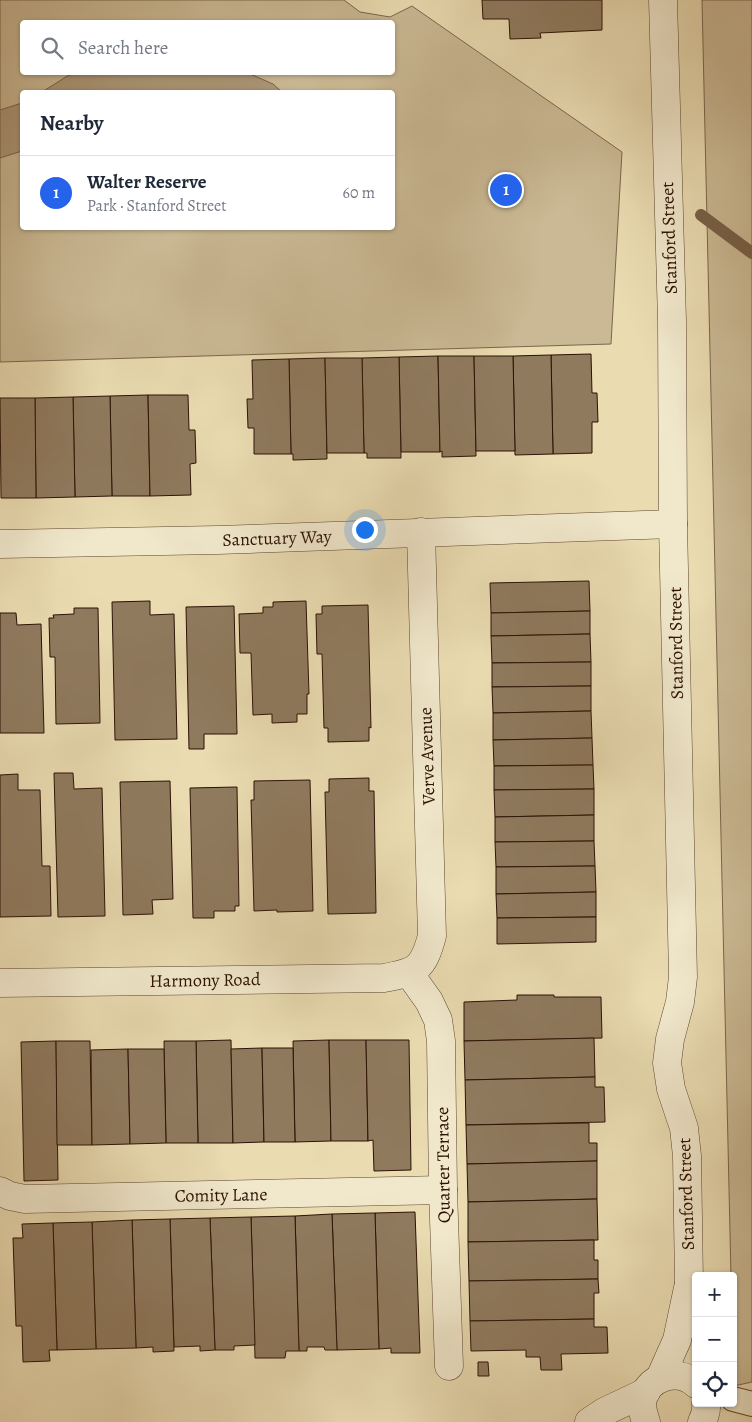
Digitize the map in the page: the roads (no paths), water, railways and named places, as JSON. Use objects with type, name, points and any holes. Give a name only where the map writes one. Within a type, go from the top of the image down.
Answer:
[{"type":"street","name":"Stanford Street","points":[[663,0],[672,321],[673,524],[683,977],[680,1002],[670,1039],[667,1063],[671,1089],[684,1128],[687,1156],[690,1282],[692,1292]]},
{"type":"street","name":"Sanctuary Way","points":[[0,544],[218,540],[673,524]]},
{"type":"street","name":"Verve Avenue","points":[[409,972],[418,968],[423,961],[432,936],[421,532]]},
{"type":"street","name":"Harmony Road","points":[[0,982],[384,978],[409,972]]},
{"type":"street","name":"Quarter Terrace","points":[[409,972],[435,1013],[441,1041],[443,1190],[449,1366]]},
{"type":"street","name":"Comity Lane","points":[[0,1191],[10,1196],[25,1198],[443,1190]]},
{"type":"street","name":"Stanford Street","points":[[646,1422],[642,1402],[677,1340],[690,1282]]},
{"type":"street","points":[[589,1422],[670,1375],[681,1376],[692,1381]]},
{"type":"street","points":[[702,1422],[705,1407]]},
{"type":"lane","points":[[737,1400],[752,1404]]},
{"type":"waterway","points":[[701,215],[752,253]]},
{"type":"place","name":"Walter Reserve","points":[[506,190]]}]
